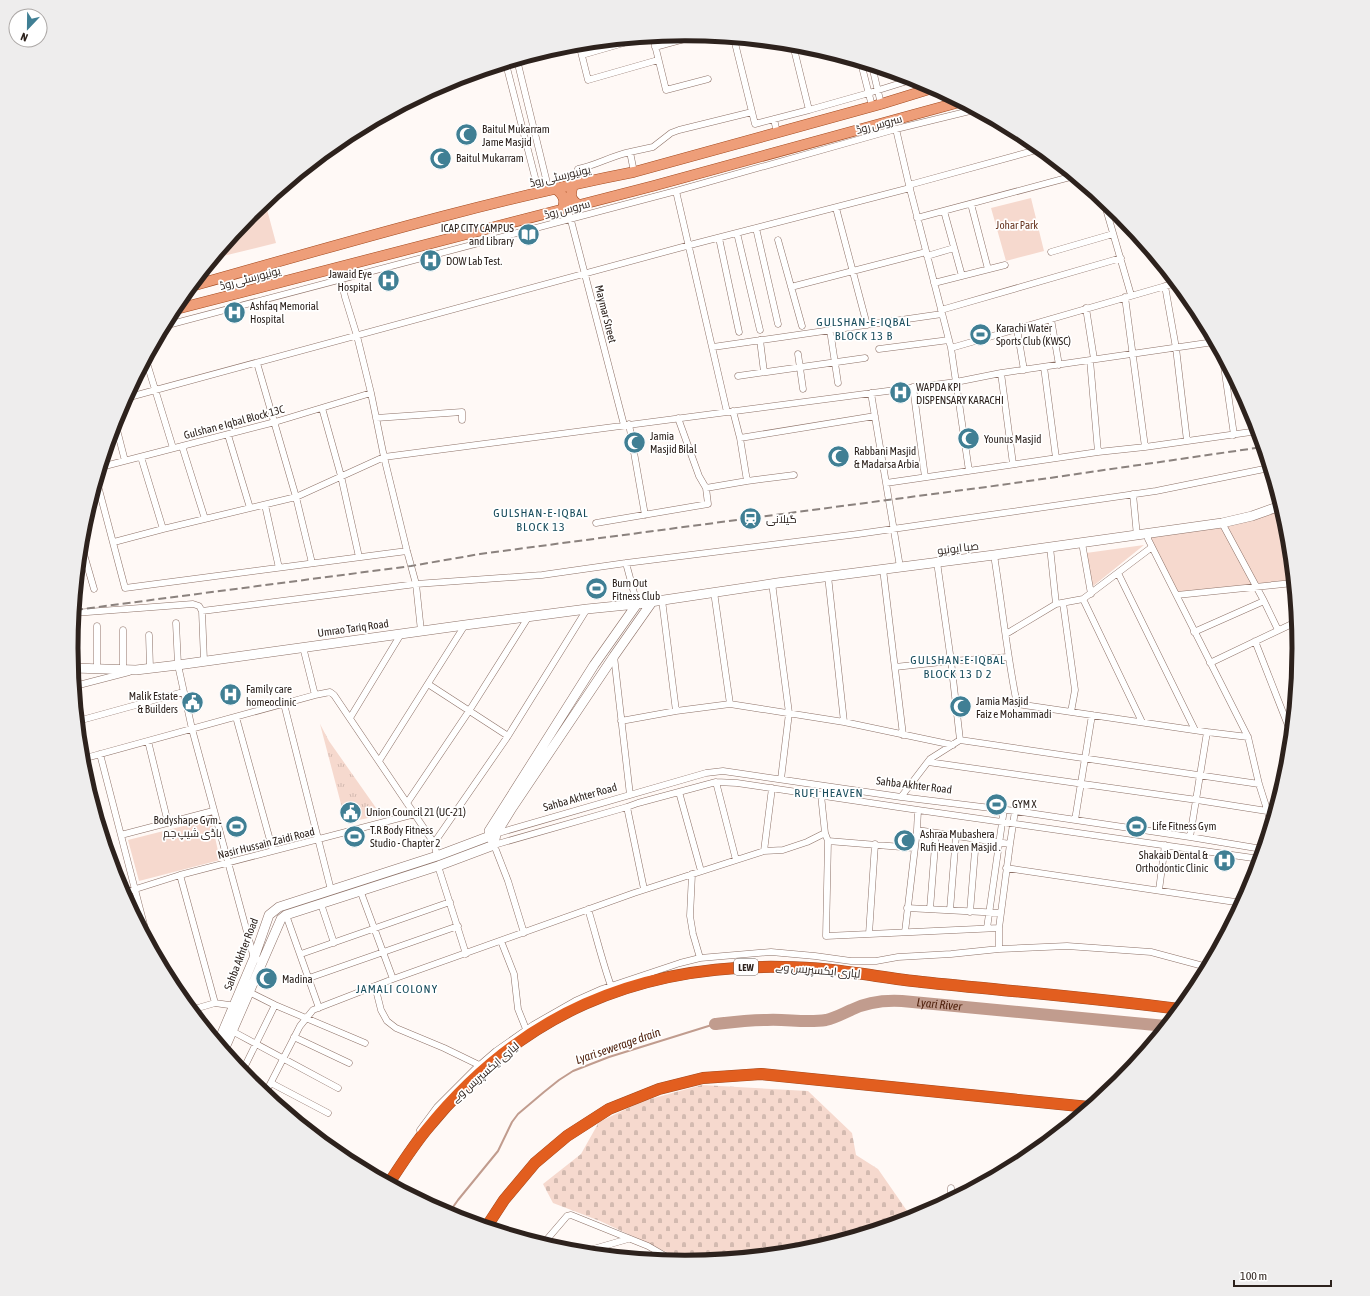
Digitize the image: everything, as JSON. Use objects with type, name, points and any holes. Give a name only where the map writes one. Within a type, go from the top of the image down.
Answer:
[{"type":"highway","name":"لیاری ایکسپریس وے","points":[[392,1179],[427,1129],[452,1100],[511,1046],[544,1025],[584,1004],[632,986],[663,977],[688,972],[726,968],[765,966],[805,967],[916,981],[1174,1008]]},
{"type":"highway","points":[[489,1223],[504,1200],[535,1163],[568,1136],[609,1110],[659,1088],[703,1078],[761,1074],[1082,1106]]},
{"type":"main road","name":"یونیورسٹی روڈ","points":[[199,284],[441,217],[634,172],[925,91]]},
{"type":"main road","name":"یونیورسٹی روڈ","points":[[182,308],[338,267],[567,212],[579,206],[654,191],[914,120],[954,104]]},
{"type":"main road","points":[[578,184],[571,192],[574,202],[579,206]]},
{"type":"main road","points":[[548,191],[562,194],[567,212]]},
{"type":"main road","name":"صبا ایونیو","points":[[637,604],[772,583],[1137,536],[1222,523],[1252,516],[1275,508]]},
{"type":"main road","points":[[509,806],[614,656],[657,601]]},
{"type":"main road","points":[[494,845],[493,835],[509,806],[594,666],[637,604]]},
{"type":"main road","name":"Umrao Tariq Road","points":[[79,668],[136,670],[465,624],[637,604]]},
{"type":"main road","name":"Sahba Akhter Road","points":[[226,1045],[232,1031],[238,1007],[249,992],[269,915],[278,907],[437,856],[493,835]]},
{"type":"main road","name":"Sahba Akhter Road","points":[[221,1038],[238,1007],[258,960],[281,919],[286,915],[438,866],[494,845]]},
{"type":"street","points":[[655,47],[676,41]]},
{"type":"street","points":[[654,42],[666,90],[708,79]]},
{"type":"street","points":[[735,43],[755,124],[878,91],[904,82]]},
{"type":"street","points":[[582,55],[617,45]]},
{"type":"street","points":[[581,51],[588,80],[658,60]]},
{"type":"street","points":[[795,51],[809,110]]},
{"type":"street","points":[[518,65],[548,191]]},
{"type":"street","points":[[507,68],[548,191]]},
{"type":"street","points":[[862,68],[869,93],[877,105]]},
{"type":"street","points":[[873,71],[878,91],[877,105]]},
{"type":"street","name":"سروس روڈ","points":[[172,324],[340,280],[567,212],[654,191],[676,191],[896,129],[914,120],[967,111]]},
{"type":"street","points":[[578,184],[578,169],[594,166],[615,155],[653,147],[671,133],[679,130],[752,112]]},
{"type":"street","points":[[774,118],[777,133]]},
{"type":"street","points":[[896,129],[909,186],[951,348],[969,470]]},
{"type":"street","points":[[134,396],[690,245],[836,208],[1033,151]]},
{"type":"street","points":[[630,152],[634,172]]},
{"type":"street","points":[[918,218],[1068,178]]},
{"type":"street","points":[[676,191],[713,347],[730,411],[740,438],[747,481]]},
{"type":"street","points":[[971,204],[988,269]]},
{"type":"street","points":[[836,208],[867,325]]},
{"type":"street","points":[[944,211],[962,276]]},
{"type":"street","name":"Maymar Street","points":[[567,212],[586,274],[626,424],[645,515]]},
{"type":"street","points":[[1107,212],[1121,258],[1128,296],[1132,354],[1145,447]]},
{"type":"street","points":[[756,228],[778,324]]},
{"type":"street","points":[[737,233],[760,330]]},
{"type":"street","points":[[1051,252],[1113,234]]},
{"type":"street","points":[[719,238],[739,332]]},
{"type":"street","points":[[778,240],[802,326]]},
{"type":"street","points":[[791,287],[852,271],[954,248]]},
{"type":"street","points":[[713,347],[867,325],[942,312],[1121,258]]},
{"type":"street","points":[[934,283],[1004,264]]},
{"type":"street","points":[[338,267],[340,280],[357,336],[371,393],[384,457],[416,584],[421,631]]},
{"type":"street","points":[[951,348],[1171,284]]},
{"type":"street","points":[[1165,286],[1176,348],[1187,441]]},
{"type":"street","points":[[1086,308],[1092,360],[1098,452]]},
{"type":"street","points":[[1051,319],[1059,364]]},
{"type":"street","points":[[1017,329],[1024,370]]},
{"type":"street","points":[[830,330],[838,383]]},
{"type":"street","points":[[760,340],[764,372]]},
{"type":"street","points":[[879,349],[949,340]]},
{"type":"street","points":[[114,542],[296,497],[384,457],[626,424],[956,382],[1059,364],[1210,343]]},
{"type":"street","points":[[798,354],[803,389]]},
{"type":"street","points":[[738,376],[865,358]]},
{"type":"street","points":[[257,363],[296,497],[312,563]]},
{"type":"street","points":[[148,367],[173,448]]},
{"type":"street","points":[[1044,367],[1056,458]]},
{"type":"street","points":[[1225,372],[1234,434]]},
{"type":"street","points":[[1001,373],[1013,464]]},
{"type":"street","points":[[913,387],[926,477]]},
{"type":"street","name":"Gulshan e Iqbal Block 13C","points":[[106,466],[274,422],[371,393]]},
{"type":"street","points":[[871,393],[900,567]]},
{"type":"street","points":[[322,408],[341,476],[359,557]]},
{"type":"street","points":[[376,418],[462,412],[462,420]]},
{"type":"street","points":[[740,438],[875,416]]},
{"type":"street","points":[[596,523],[708,504],[706,488],[699,476],[678,418]]},
{"type":"street","points":[[886,483],[969,470],[1252,432]]},
{"type":"street","points":[[118,433],[125,461]]},
{"type":"street","points":[[228,434],[250,508]]},
{"type":"street","points":[[182,446],[205,520]]},
{"type":"street","points":[[141,457],[163,529]]},
{"type":"street","points":[[202,611],[416,584],[542,575],[858,534],[1196,484],[1265,469]]},
{"type":"street","points":[[706,488],[794,475]]},
{"type":"street","points":[[99,490],[126,588],[407,551]]},
{"type":"street","points":[[1133,494],[1137,536]]},
{"type":"street","points":[[265,505],[279,568]]},
{"type":"street","points":[[1222,523],[1278,630]]},
{"type":"street","points":[[1148,534],[1148,539],[1248,737],[1259,784],[1268,814]]},
{"type":"street","points":[[1082,543],[1091,594]]},
{"type":"street","points":[[1050,547],[1075,690],[1071,712]]},
{"type":"street","points":[[1006,634],[1060,603],[1083,599],[1152,547]]},
{"type":"street","points":[[994,555],[1008,657],[1017,704],[1248,737]]},
{"type":"street","points":[[85,558],[94,589]]},
{"type":"street","points":[[937,562],[960,740]]},
{"type":"street","points":[[626,563],[637,604]]},
{"type":"street","points":[[883,569],[903,735]]},
{"type":"street","points":[[1118,573],[1195,730]]},
{"type":"street","points":[[828,576],[844,722]]},
{"type":"street","points":[[772,583],[789,713],[781,779]]},
{"type":"street","points":[[1177,595],[1288,583]]},
{"type":"street","points":[[714,592],[730,704]]},
{"type":"street","points":[[1083,599],[1142,722]]},
{"type":"street","points":[[657,601],[676,711]]},
{"type":"street","points":[[1194,632],[1264,601]]},
{"type":"street","points":[[79,613],[193,604],[199,606],[202,611],[204,661]]},
{"type":"street","points":[[434,843],[508,736],[587,609]]},
{"type":"street","points":[[407,802],[469,711],[529,616]]},
{"type":"street","points":[[176,623],[178,665],[192,729],[227,863],[258,960]]},
{"type":"street","points":[[379,761],[465,624]]},
{"type":"street","points":[[97,626],[97,669]]},
{"type":"street","points":[[1210,663],[1278,630],[1291,626]]},
{"type":"street","points":[[123,630],[123,670]]},
{"type":"street","points":[[350,718],[401,634]]},
{"type":"street","points":[[150,635],[150,668]]},
{"type":"street","points":[[1255,641],[1287,723]]},
{"type":"street","points":[[303,647],[314,695]]},
{"type":"street","points":[[614,656],[630,795]]},
{"type":"street","points":[[895,667],[1008,657]]},
{"type":"street","points":[[79,685],[136,670]]},
{"type":"street","points":[[428,684],[508,736]]},
{"type":"street","points":[[82,720],[183,692]]},
{"type":"street","points":[[88,757],[314,695],[330,692],[334,695],[350,718],[434,843],[437,856]]},
{"type":"street","points":[[284,704],[331,890]]},
{"type":"street","points":[[621,721],[676,711],[730,704],[844,722],[953,745]]},
{"type":"street","points":[[1075,820],[1092,715]]},
{"type":"street","points":[[236,717],[273,851]]},
{"type":"street","points":[[1190,837],[1207,732]]},
{"type":"street","points":[[901,797],[930,759],[960,740],[1259,784]]},
{"type":"street","points":[[148,741],[168,823]]},
{"type":"street","points":[[100,754],[143,919]]},
{"type":"street","points":[[928,762],[1082,783],[1267,811]]},
{"type":"street","name":"Sahba Akhter Road","points":[[493,835],[706,773],[723,771],[901,797],[1004,809],[1258,848]]},
{"type":"street","name":"Sahba Akhter Road","points":[[494,845],[679,792],[716,782],[726,781],[918,810],[1255,857]]},
{"type":"street","points":[[716,782],[736,860]]},
{"type":"street","points":[[764,851],[772,788]]},
{"type":"street","points":[[679,792],[701,871]]},
{"type":"street","points":[[822,795],[824,833],[828,841],[826,936],[999,928]]},
{"type":"street","points":[[627,807],[644,889]]},
{"type":"street","points":[[987,928],[1004,809]]},
{"type":"street","points":[[905,932],[918,810]]},
{"type":"street","points":[[121,835],[213,811]]},
{"type":"street","points":[[999,949],[999,928],[1015,811]]},
{"type":"street","name":"Nasir Hussain Zaidi Road","points":[[129,891],[180,875],[415,814]]},
{"type":"street","points":[[916,830],[1010,844]]},
{"type":"street","points":[[268,1088],[294,1037],[313,1010],[393,979],[644,889],[764,851],[783,850],[807,842],[824,833]]},
{"type":"street","points":[[930,909],[936,833]]},
{"type":"street","points":[[950,910],[956,836]]},
{"type":"street","points":[[970,912],[976,839]]},
{"type":"street","points":[[828,841],[914,848]]},
{"type":"street","points":[[869,934],[875,844]]},
{"type":"street","points":[[494,845],[508,881],[524,933]]},
{"type":"street","points":[[1159,890],[1165,845]]},
{"type":"street","points":[[438,866],[466,954]]},
{"type":"street","points":[[1006,868],[1236,902]]},
{"type":"street","points":[[692,874],[690,916],[693,934],[700,958]]},
{"type":"street","points":[[180,875],[215,1003]]},
{"type":"street","points":[[360,890],[393,979]]},
{"type":"street","points":[[300,954],[450,902]]},
{"type":"street","points":[[321,904],[334,943]]},
{"type":"street","points":[[907,908],[1001,913]]},
{"type":"street","points":[[588,909],[597,938],[602,963],[611,986]]},
{"type":"street","points":[[286,915],[319,1008]]},
{"type":"street","points":[[309,978],[458,926]]},
{"type":"street","points":[[501,941],[514,974],[518,1009],[526,1029]]},
{"type":"street","points":[[386,1177],[437,1107],[496,1050],[526,1029],[575,1001],[611,986],[680,963],[700,958],[771,952],[851,961],[876,961],[898,957],[999,949],[1066,946],[1150,952],[1202,966]]},
{"type":"street","points":[[375,986],[381,1010],[387,1021],[396,1028],[444,1048],[479,1066]]},
{"type":"street","points":[[249,992],[306,1019],[365,1043]]},
{"type":"street","points":[[196,1008],[215,1003],[238,1007]]},
{"type":"street","points":[[245,1065],[275,1005]]},
{"type":"street","points":[[232,1031],[338,1088]]},
{"type":"street","points":[[294,1037],[349,1063]]},
{"type":"street","points":[[271,1082],[328,1113]]},
{"type":"street","points":[[951,1188],[951,1193]]},
{"type":"street","points":[[548,1239],[569,1215],[648,1246],[663,1254]]},
{"type":"street","points":[[596,1248],[628,1239]]},
{"type":"green space","name":"Johar Park","points":[[1031,198],[1044,251],[1006,261],[991,208]]},
{"type":"green space","points":[[267,209],[276,243],[222,256]]},
{"type":"green space","points":[[1275,508],[1288,581],[1177,595],[1148,534]]},
{"type":"green space","points":[[1144,545],[1092,587],[1086,553]]},
{"type":"green space","points":[[320,724],[329,741],[381,815],[346,823]]},
{"type":"green space","points":[[211,819],[220,860],[139,881],[128,840]]},
{"type":"green space","points":[[702,1085],[808,1091],[852,1133],[856,1155],[878,1169],[908,1212],[880,1223],[842,1234],[764,1250],[725,1254],[672,1255],[600,1221],[553,1203],[543,1184],[581,1154],[599,1122],[643,1101]]},
{"type":"waterway","name":"Lyari River","points":[[715,1024],[761,1020],[826,1020],[863,1005],[882,1001],[902,1001],[1161,1025]]},
{"type":"waterway","name":"Lyari sewerage drain","points":[[452,1208],[498,1151],[512,1122],[518,1114],[559,1080],[573,1071],[609,1057],[715,1024]]},
{"type":"railway","points":[[79,609],[411,566],[480,554],[1001,485],[1258,448]]},
{"type":"place","name":"Baitul Mukarram Jame Masjid","points":[[467,135]]},
{"type":"place","name":"Baitul Mukarram","points":[[441,158]]},
{"type":"place","name":"ICAP CITY CAMPUS and Library","points":[[529,234]]},
{"type":"place","name":"DOW Lab Test.","points":[[431,261]]},
{"type":"place","name":"Jawaid Eye Hospital","points":[[388,280]]},
{"type":"place","name":"Ashfaq Memorial Hospital","points":[[235,312]]},
{"type":"place","name":"Karachi Water Sports Club (KWSC)","points":[[981,334]]},
{"type":"place","name":"WAPDA KPI DISPENSARY KARACHI","points":[[900,393]]},
{"type":"place","name":"Younus Masjid","points":[[969,439]]},
{"type":"place","name":"Jamia Masjid Bilal","points":[[635,442]]},
{"type":"place","name":"Rabbani Masjid & Madarsa Arbia","points":[[838,457]]},
{"type":"place","name":"گیلانی","points":[[750,519]]},
{"type":"place","name":"Burn Out Fitness Club","points":[[597,589]]},
{"type":"place","name":"Family care homeoclinic","points":[[231,695]]},
{"type":"place","name":"Malik Estate & Builders","points":[[193,702]]},
{"type":"place","name":"Jamia Masjid Faiz e Mohammadi","points":[[960,707]]},
{"type":"place","name":"GYM X","points":[[996,804]]},
{"type":"place","name":"Union Council 21 (UC-21)","points":[[351,812]]},
{"type":"place","name":"Bodyshape Gym۔ باڈی شیپ جم","points":[[237,826]]},
{"type":"place","name":"Life Fitness Gym","points":[[1137,826]]},
{"type":"place","name":"T.R Body Fitness Studio - Chapter 2","points":[[355,836]]},
{"type":"place","name":"Ashraa Mubashera Rufi Heaven Masjid .","points":[[905,840]]},
{"type":"place","name":"Shakaib Dental & Orthodontic Clinic","points":[[1224,861]]},
{"type":"place","name":"Madina","points":[[267,979]]},
{"type":"district","name":"GULSHAN-E-IQBAL BLOCK 13 B","points":[[864,329]]},
{"type":"district","name":"GULSHAN-E-IQBAL BLOCK 13","points":[[541,520]]},
{"type":"district","name":"GULSHAN-E-IQBAL BLOCK 13 D 2","points":[[958,667]]},
{"type":"district","name":"RUFI HEAVEN","points":[[829,793]]},
{"type":"district","name":"JAMALI COLONY","points":[[397,989]]}]
